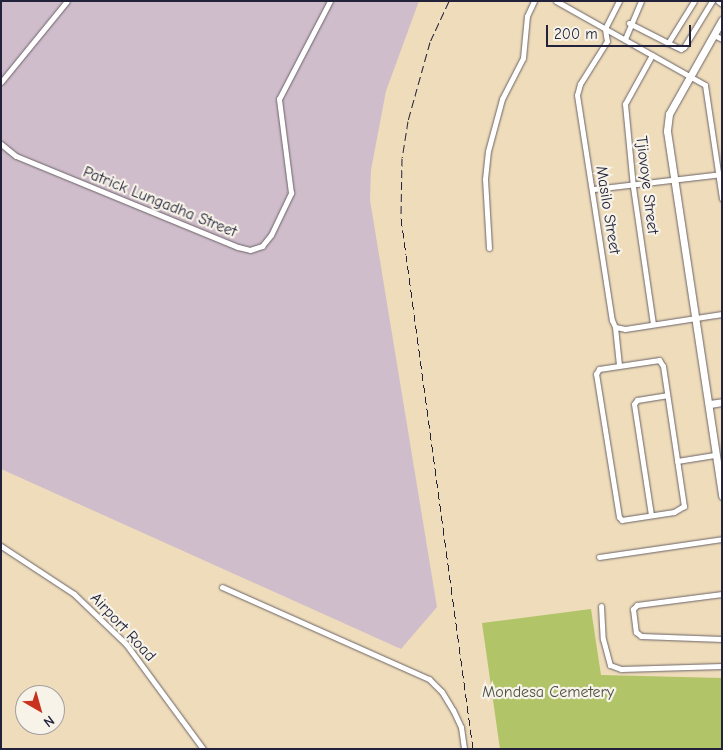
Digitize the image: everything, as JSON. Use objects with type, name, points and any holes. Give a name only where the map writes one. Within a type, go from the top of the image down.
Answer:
[{"type":"street","points":[[1,82],[67,1]]},
{"type":"street","name":"Patrick Lungadha Street","points":[[1,144],[16,156],[57,174],[238,248],[250,250],[262,246],[271,235],[291,193],[279,99],[330,1]]},
{"type":"street","points":[[489,248],[484,179],[488,151],[502,99],[523,58],[527,16],[534,1]]},
{"type":"street","points":[[556,1],[691,77],[708,89],[722,199]]},
{"type":"street","name":"Masilo Street","points":[[619,1],[605,28],[607,41],[580,84],[577,95],[578,112],[594,189],[619,365]]},
{"type":"street","points":[[625,39],[629,23],[641,1]]},
{"type":"street","points":[[668,43],[694,1]]},
{"type":"street","points":[[629,23],[681,49],[712,1]]},
{"type":"street","points":[[718,1],[722,4]]},
{"type":"street","points":[[722,20],[667,122],[710,404],[715,455],[722,496]]},
{"type":"street","points":[[714,34],[722,39]]},
{"type":"street","name":"Tjiovoye Street","points":[[652,55],[625,104],[633,186],[654,324]]},
{"type":"street","points":[[594,189],[633,186],[720,174]]},
{"type":"street","points":[[615,327],[654,324],[722,314]]},
{"type":"street","points":[[662,362],[667,395],[684,506],[674,512],[624,520],[619,517],[596,374],[599,368],[662,362]]},
{"type":"street","points":[[651,515],[634,404],[637,400],[667,395]]},
{"type":"street","points":[[710,404],[722,402]]},
{"type":"street","points":[[678,461],[715,455]]},
{"type":"street","points":[[599,557],[722,539]]},
{"type":"street","name":"Airport Road","points":[[1,546],[74,594],[120,638],[160,686],[203,749]]},
{"type":"street","points":[[222,586],[429,679],[442,692],[453,710],[460,727],[464,749]]},
{"type":"street","points":[[722,594],[637,605],[634,609],[636,632],[641,636],[722,639]]},
{"type":"street","points":[[601,606],[603,639],[610,664],[621,669],[722,666]]},
{"type":"shaded area","points":[[1,1],[419,1],[386,91],[371,170],[370,200],[437,607],[401,649],[1,469]]},
{"type":"green space","name":"Mondesa Cemetery","points":[[591,609],[601,675],[722,678],[722,749],[500,749],[482,623]]},
{"type":"railway","points":[[449,1],[430,42],[408,121],[402,158],[401,218],[473,749]]}]
